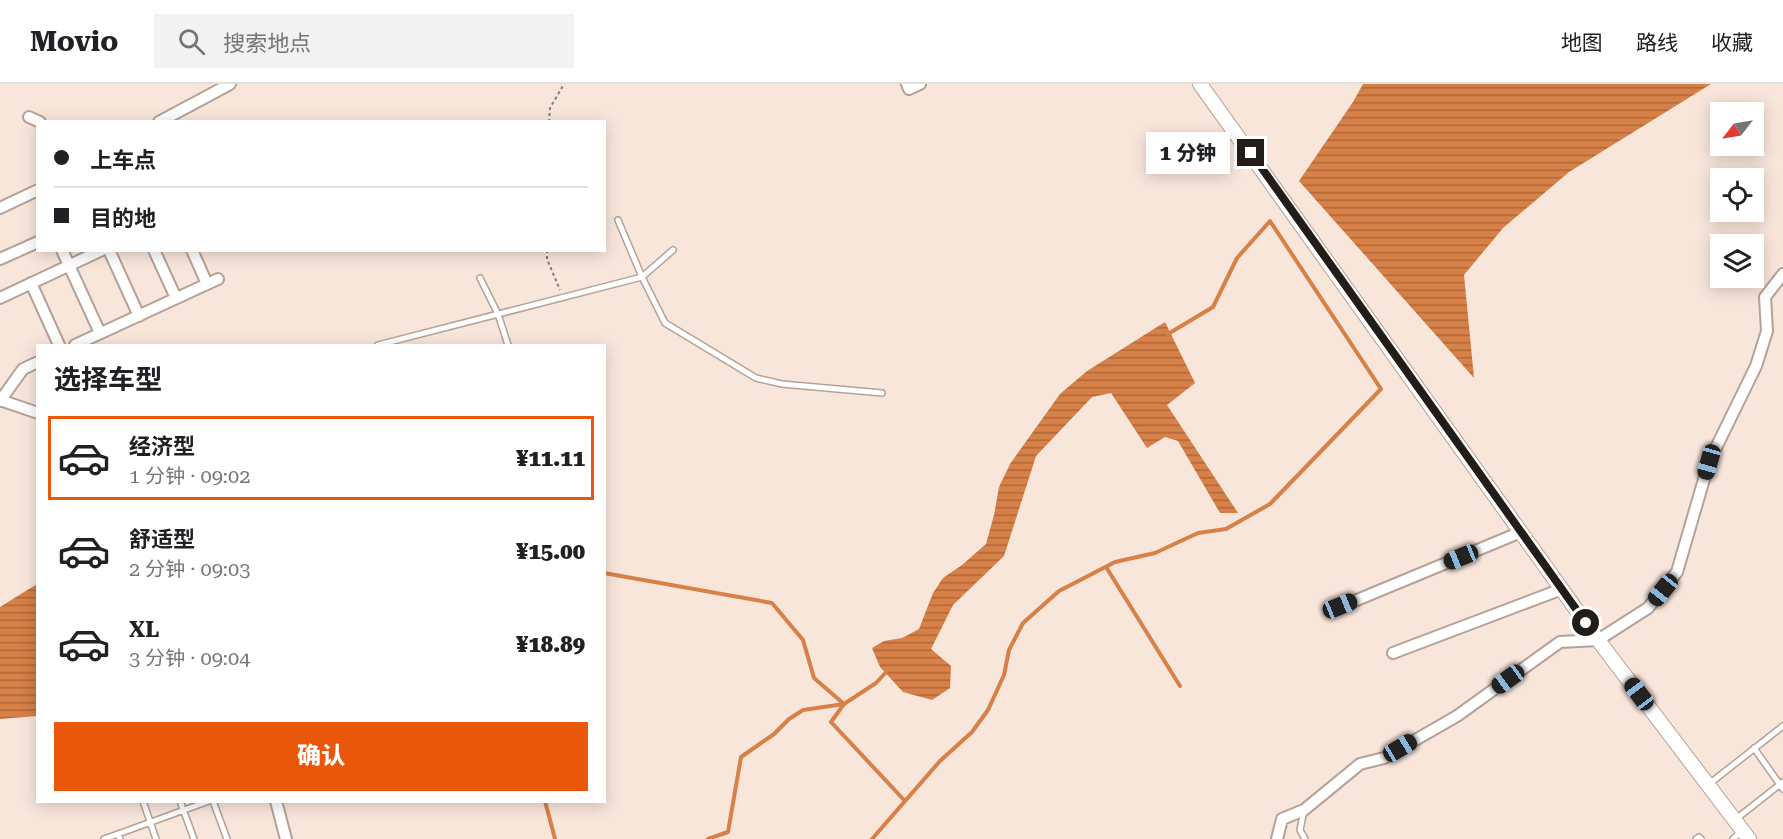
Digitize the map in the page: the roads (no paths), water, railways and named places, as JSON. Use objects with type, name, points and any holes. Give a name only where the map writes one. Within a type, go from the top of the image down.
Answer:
[{"type":"street","points":[[163,120],[230,84]]},
{"type":"street","points":[[907,84],[909,89],[920,84]]},
{"type":"street","points":[[1200,84],[1598,640],[1708,785],[1740,832]]},
{"type":"street","points":[[29,117],[36,120]]},
{"type":"street","points":[[0,208],[36,194]]},
{"type":"street","points":[[0,259],[36,243]]},
{"type":"street","points":[[63,252],[100,333]]},
{"type":"street","points":[[0,298],[98,252]]},
{"type":"street","points":[[110,252],[138,316]]},
{"type":"street","points":[[155,252],[176,298]]},
{"type":"street","points":[[193,252],[207,284]]},
{"type":"street","points":[[1276,839],[1282,819],[1304,810],[1360,764],[1384,758],[1457,716],[1560,642],[1598,640],[1648,608],[1677,572],[1709,462],[1756,366],[1767,331],[1765,297],[1783,274]]},
{"type":"street","points":[[77,344],[218,279]]},
{"type":"street","points":[[31,283],[59,344]]},
{"type":"street","points":[[36,363],[23,369],[1,401],[36,412]]},
{"type":"street","points":[[1340,606],[1521,532]]},
{"type":"street","points":[[1393,653],[1562,589]]},
{"type":"street","points":[[276,803],[283,838]]},
{"type":"lane","points":[[618,220],[642,277],[665,323],[756,378],[782,384],[882,393]]},
{"type":"lane","points":[[382,344],[642,277],[673,250]]},
{"type":"lane","points":[[480,278],[498,314],[508,344]]},
{"type":"lane","points":[[1708,785],[1783,726]]},
{"type":"lane","points":[[1740,832],[1782,785],[1754,748]]},
{"type":"lane","points":[[144,803],[156,839]]},
{"type":"lane","points":[[181,803],[194,839]]},
{"type":"lane","points":[[104,839],[119,836],[205,803]]},
{"type":"lane","points":[[212,803],[227,839]]},
{"type":"lane","points":[[1304,810],[1300,830],[1305,839]]},
{"type":"lane","points":[[1696,839],[1700,837],[1701,839]]},
{"type":"waterway","points":[[872,839],[940,761],[972,732],[988,710],[1004,675],[1009,650],[1023,623],[1059,591],[1115,562],[1155,553],[1198,533],[1226,529],[1270,504],[1381,389],[1270,221],[1237,258],[1213,307],[1168,334]]},
{"type":"waterway","points":[[1106,567],[1180,686]]},
{"type":"waterway","points":[[606,573],[772,603],[803,640],[814,678],[844,704],[876,683],[889,669]]},
{"type":"waterway","points":[[708,839],[728,832],[741,757],[803,710],[844,704],[831,722],[905,801]]},
{"type":"waterway","points":[[546,803],[555,839]]}]
